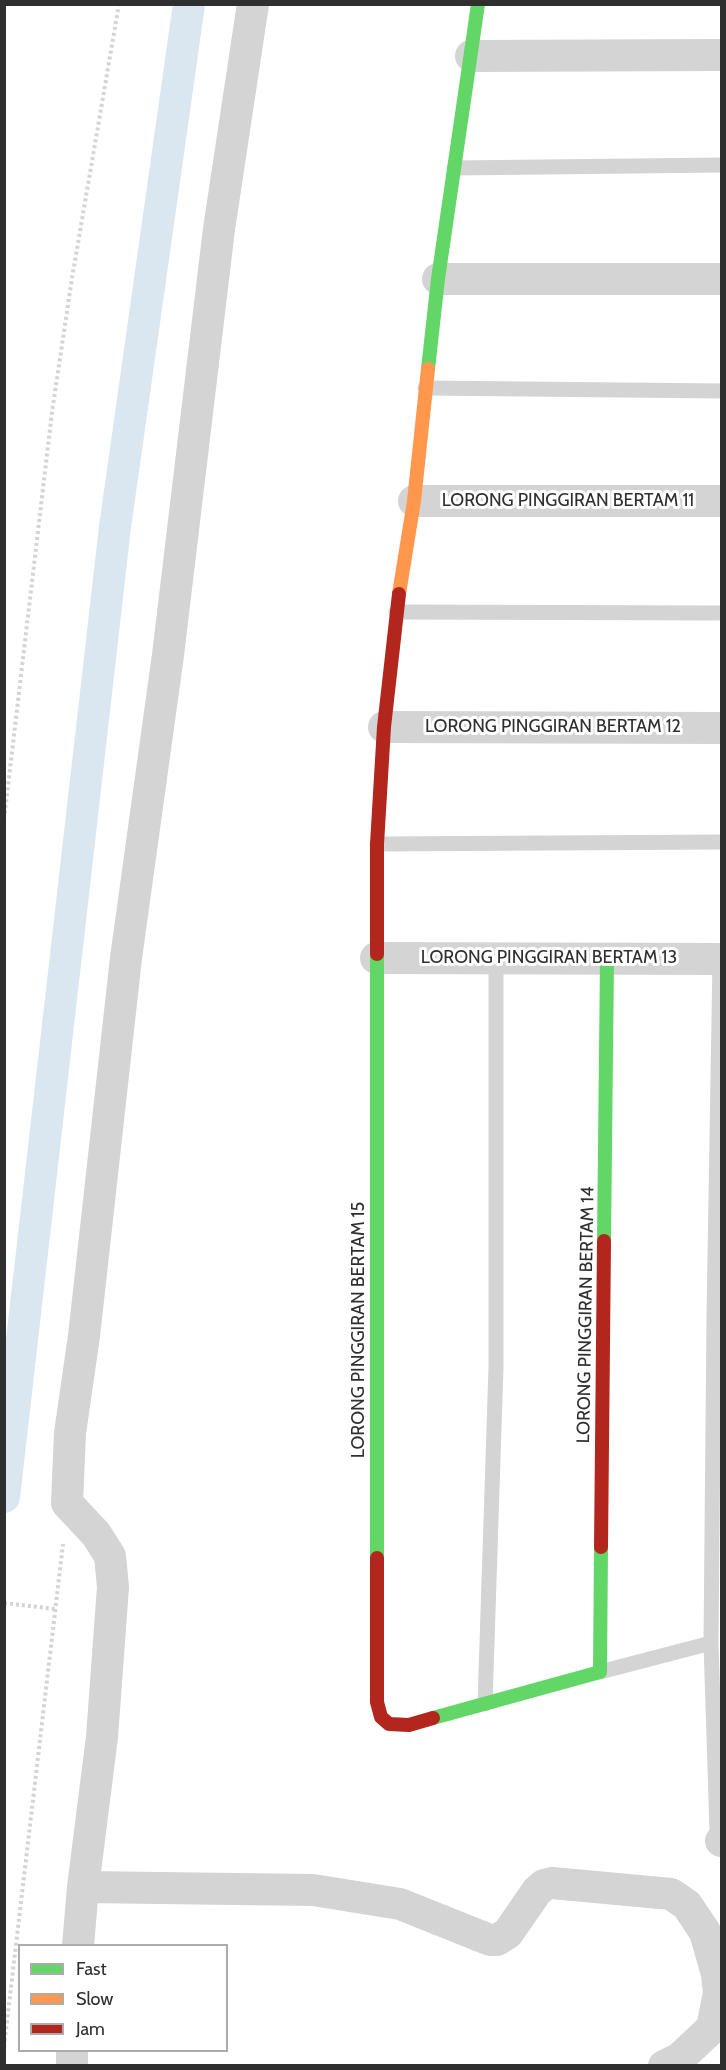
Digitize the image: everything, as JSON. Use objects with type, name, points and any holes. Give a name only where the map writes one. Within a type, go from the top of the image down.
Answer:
[{"type":"street","points":[[78,1944],[102,1737],[112,1587],[110,1556],[96,1534],[67,1503],[70,1433],[84,1336],[126,958],[170,643],[219,229],[253,4]]},
{"type":"street","name":"LORONG PINGGIRAN BERTAM 15","points":[[478,4],[438,279],[414,501],[396,612],[384,727],[377,844],[377,1702],[381,1717],[389,1724],[409,1725],[484,1704]]},
{"type":"street","points":[[471,56],[722,55]]},
{"type":"street","points":[[438,279],[722,279]]},
{"type":"street","name":"LORONG PINGGIRAN BERTAM 11","points":[[414,501],[722,501]]},
{"type":"street","name":"LORONG PINGGIRAN BERTAM 12","points":[[384,727],[722,728]]},
{"type":"street","name":"LORONG PINGGIRAN BERTAM 13","points":[[376,958],[721,959]]},
{"type":"street","name":"LORONG PINGGIRAN BERTAM 14","points":[[600,1671],[607,959]]},
{"type":"street","points":[[484,1704],[600,1671]]},
{"type":"street","points":[[83,1887],[313,1890],[400,1904],[489,1940],[497,1940],[508,1933],[537,1891],[544,1885],[552,1883],[671,1894],[687,1905],[705,1932],[717,1974],[719,1993],[712,2028],[680,2058],[664,2066]]},
{"type":"lane","points":[[454,168],[722,165]]},
{"type":"lane","points":[[425,388],[722,391]]},
{"type":"lane","points":[[396,612],[722,613]]},
{"type":"lane","points":[[377,844],[722,842]]},
{"type":"lane","points":[[484,1704],[496,1366],[496,958]]},
{"type":"lane","points":[[721,959],[714,1304],[711,1643],[717,1831],[721,1841]]},
{"type":"lane","points":[[600,1671],[711,1643]]},
{"type":"path","points":[[4,820],[52,412],[72,278],[119,4]]},
{"type":"path","points":[[4,2046],[67,1503]]},
{"type":"path","points":[[4,1603],[55,1609]]},
{"type":"waterway","points":[[4,1497],[115,527],[189,4]]},
{"type":"traffic: fast","points":[[428,369],[438,279],[478,4]]},
{"type":"traffic: fast","points":[[377,954],[377,1558]]},
{"type":"traffic: fast","points":[[604,1241],[607,959]]},
{"type":"traffic: fast","points":[[433,1718],[600,1672],[601,1547]]},
{"type":"traffic: slow","points":[[399,594],[414,501],[428,369]]},
{"type":"traffic: jam","points":[[377,954],[377,844],[384,727],[399,594]]},
{"type":"traffic: jam","points":[[601,1547],[604,1241]]},
{"type":"traffic: jam","points":[[377,1558],[377,1702],[381,1717],[389,1724],[409,1725],[433,1718]]}]
